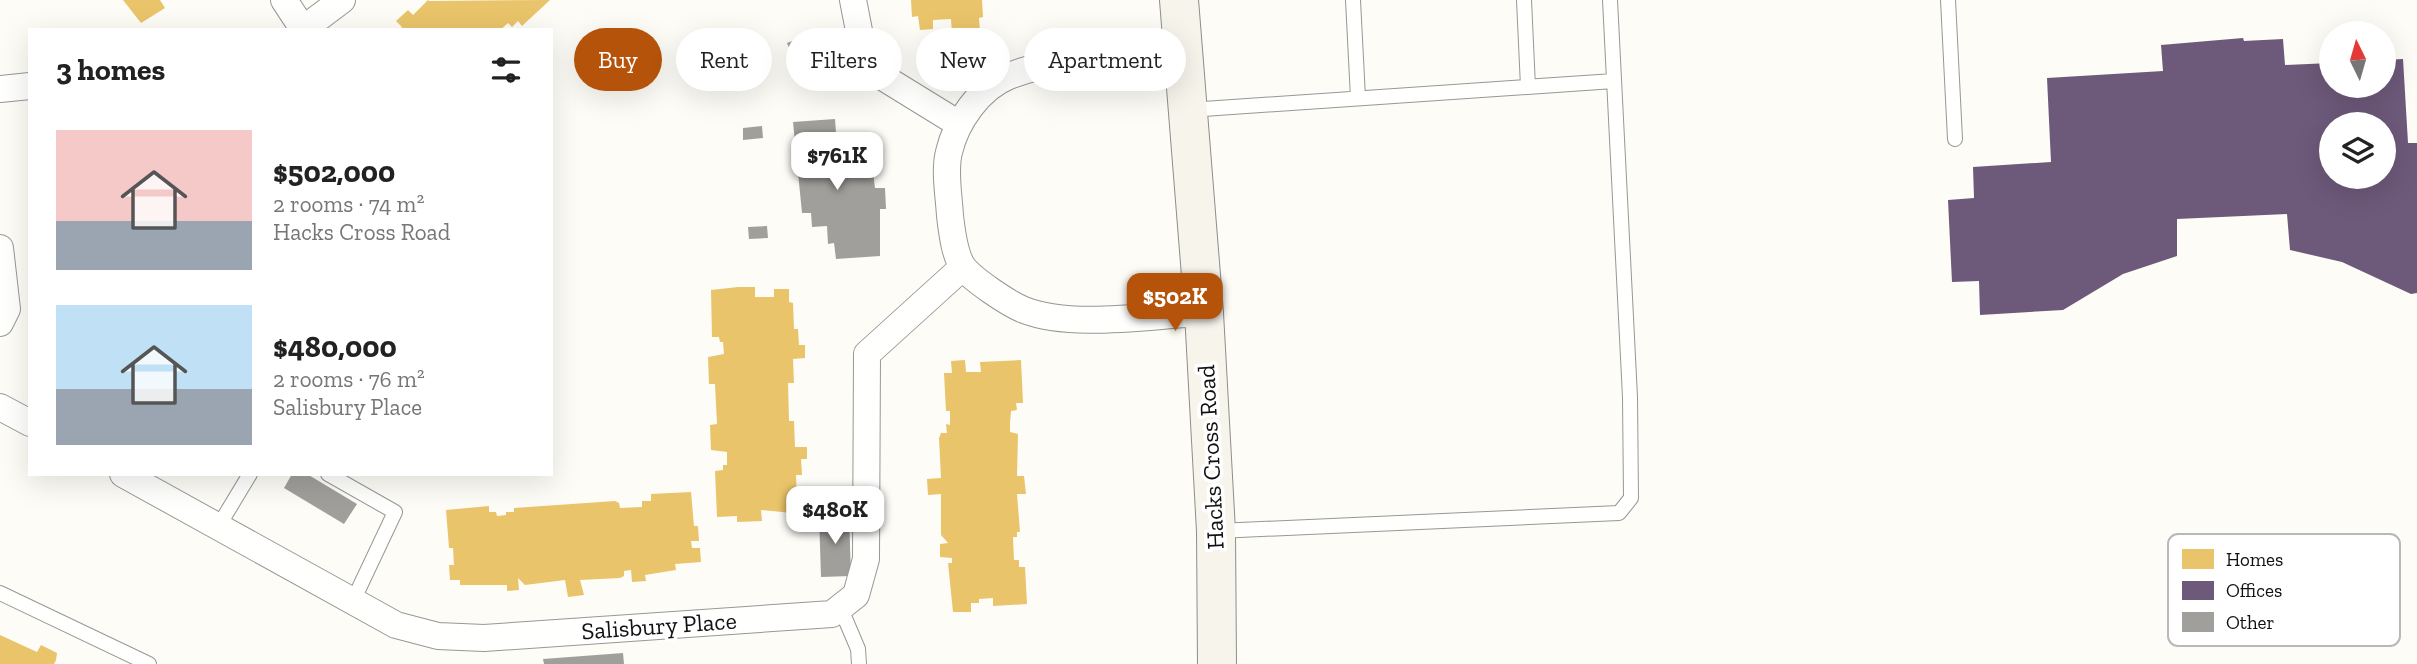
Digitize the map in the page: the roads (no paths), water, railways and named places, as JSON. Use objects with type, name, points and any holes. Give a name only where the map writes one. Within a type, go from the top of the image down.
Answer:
[{"type":"main road","name":"Hacks Cross Road","points":[[1179,0],[1181,28]]},
{"type":"main road","name":"Hacks Cross Road","points":[[1185,91],[1204,313],[1216,531],[1217,664]]},
{"type":"street","points":[[284,0],[301,28]]},
{"type":"street","points":[[305,28],[342,0]]},
{"type":"street","points":[[853,0],[862,46],[881,76],[959,124]]},
{"type":"street","points":[[1024,72],[1009,76],[986,89],[959,124],[948,154],[952,236],[963,267],[990,289],[1024,310],[1074,319],[1204,313]]},
{"type":"street","points":[[0,89],[28,86]]},
{"type":"street","points":[[0,248],[7,309],[0,323]]},
{"type":"street","points":[[841,609],[856,595],[866,559],[867,354],[963,267]]},
{"type":"street","points":[[0,407],[28,422]]},
{"type":"street","name":"Salisbury Place","points":[[127,476],[396,625],[438,636],[484,638],[832,614],[841,609]]},
{"type":"lane","points":[[1353,0],[1358,98]]},
{"type":"lane","points":[[1524,0],[1528,87]]},
{"type":"lane","points":[[1216,531],[1619,513],[1631,498],[1630,397],[1611,0]]},
{"type":"lane","points":[[1948,0],[1955,139]]},
{"type":"lane","points":[[1187,110],[1614,81]]},
{"type":"lane","points":[[218,527],[249,476]]},
{"type":"lane","points":[[332,476],[395,512],[353,601]]},
{"type":"lane","points":[[0,593],[149,664]]},
{"type":"lane","points":[[841,609],[858,649],[859,664]]}]
